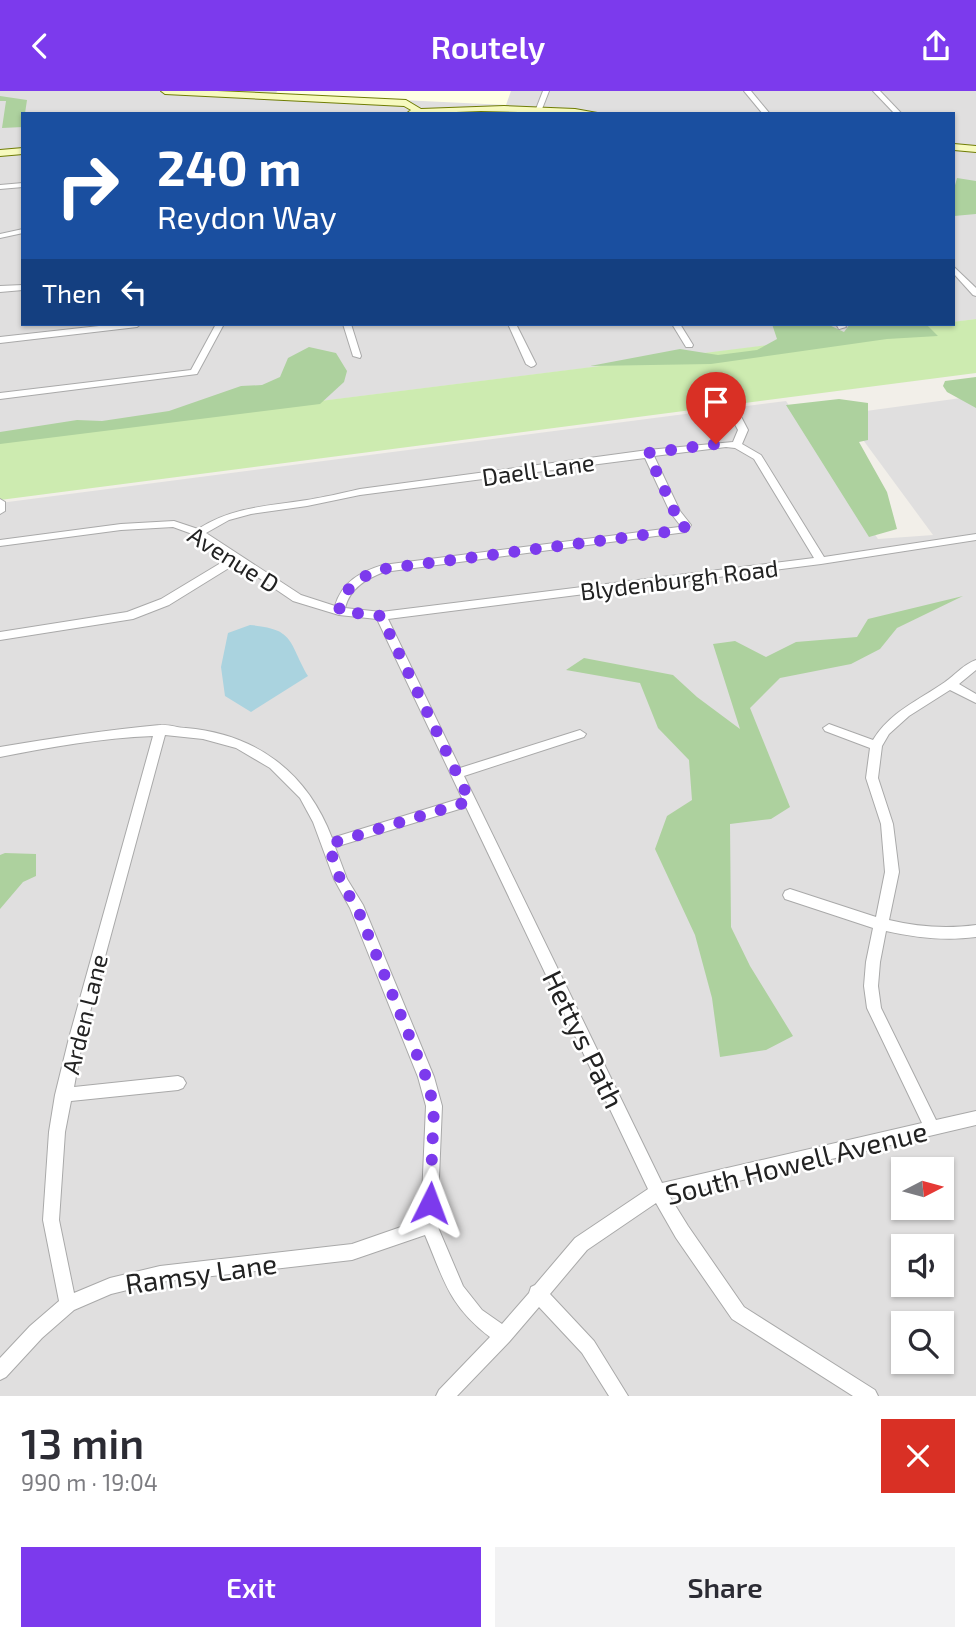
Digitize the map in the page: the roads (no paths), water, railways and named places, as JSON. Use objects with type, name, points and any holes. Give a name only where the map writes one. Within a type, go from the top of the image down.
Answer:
[{"type":"street","points":[[165,91],[406,103],[418,112]]},
{"type":"street","points":[[543,111],[546,91]]},
{"type":"street","points":[[747,91],[766,112]]},
{"type":"street","points":[[876,91],[897,112]]},
{"type":"street","points":[[427,112],[466,107],[562,112]]},
{"type":"street","points":[[955,147],[976,149]]},
{"type":"street","points":[[0,153],[21,151]]},
{"type":"street","points":[[0,187],[21,185]]},
{"type":"street","points":[[0,236],[21,231]]},
{"type":"street","points":[[955,270],[976,293]]},
{"type":"street","points":[[0,289],[21,287]]},
{"type":"street","points":[[0,340],[120,326]]},
{"type":"street","points":[[0,396],[194,372],[219,326]]},
{"type":"street","points":[[348,326],[357,356]]},
{"type":"street","points":[[513,326],[531,364]]},
{"type":"street","points":[[677,326],[690,345]]},
{"type":"street","points":[[731,407],[743,429],[737,445],[753,453],[762,462],[821,561]]},
{"type":"street","name":"Daell Lane","points":[[199,533],[216,521],[244,511],[648,453],[716,444],[737,445]]},
{"type":"street","points":[[339,611],[341,600],[353,583],[383,569],[682,530],[686,525],[675,513],[648,453]]},
{"type":"street","points":[[0,502],[0,510]]},
{"type":"street","name":"Avenue D","points":[[0,543],[144,525],[174,524],[199,533],[297,599],[339,611],[381,616]]},
{"type":"street","name":"Blydenburgh Road","points":[[381,616],[821,561],[976,537]]},
{"type":"street","points":[[0,636],[129,616],[165,602],[235,559]]},
{"type":"street","name":"Hettys Path","points":[[381,616],[658,1192],[682,1232],[738,1313],[869,1396]]},
{"type":"street","points":[[932,1128],[874,1008],[873,962],[892,872],[887,824],[872,778],[877,746],[884,731],[905,713],[976,664]]},
{"type":"street","points":[[950,684],[976,699]]},
{"type":"street","points":[[829,728],[877,746]]},
{"type":"street","points":[[0,752],[134,730],[161,729],[218,737],[270,762],[305,797],[329,844],[344,889],[356,905],[426,1077],[434,1107],[429,1226],[457,1292],[476,1316],[503,1336]]},
{"type":"street","name":"Arden Lane","points":[[68,1304],[51,1220],[57,1132],[76,1038],[161,729]]},
{"type":"street","points":[[457,774],[580,734]]},
{"type":"street","points":[[329,844],[470,801]]},
{"type":"street","points":[[790,895],[883,923],[941,935],[976,931]]},
{"type":"street","points":[[64,1095],[178,1083]]},
{"type":"street","name":"South Howell Avenue","points":[[445,1396],[503,1336],[581,1244],[658,1192],[976,1118]]},
{"type":"street","name":"Ramsy Lane","points":[[0,1371],[36,1332],[68,1304],[110,1286],[160,1273],[352,1252],[429,1226]]},
{"type":"street","points":[[537,1293],[588,1347],[619,1396]]},
{"type":"water","points":[[250,625],[283,634],[293,646],[308,676],[251,712],[225,696],[221,667],[228,633]]}]
